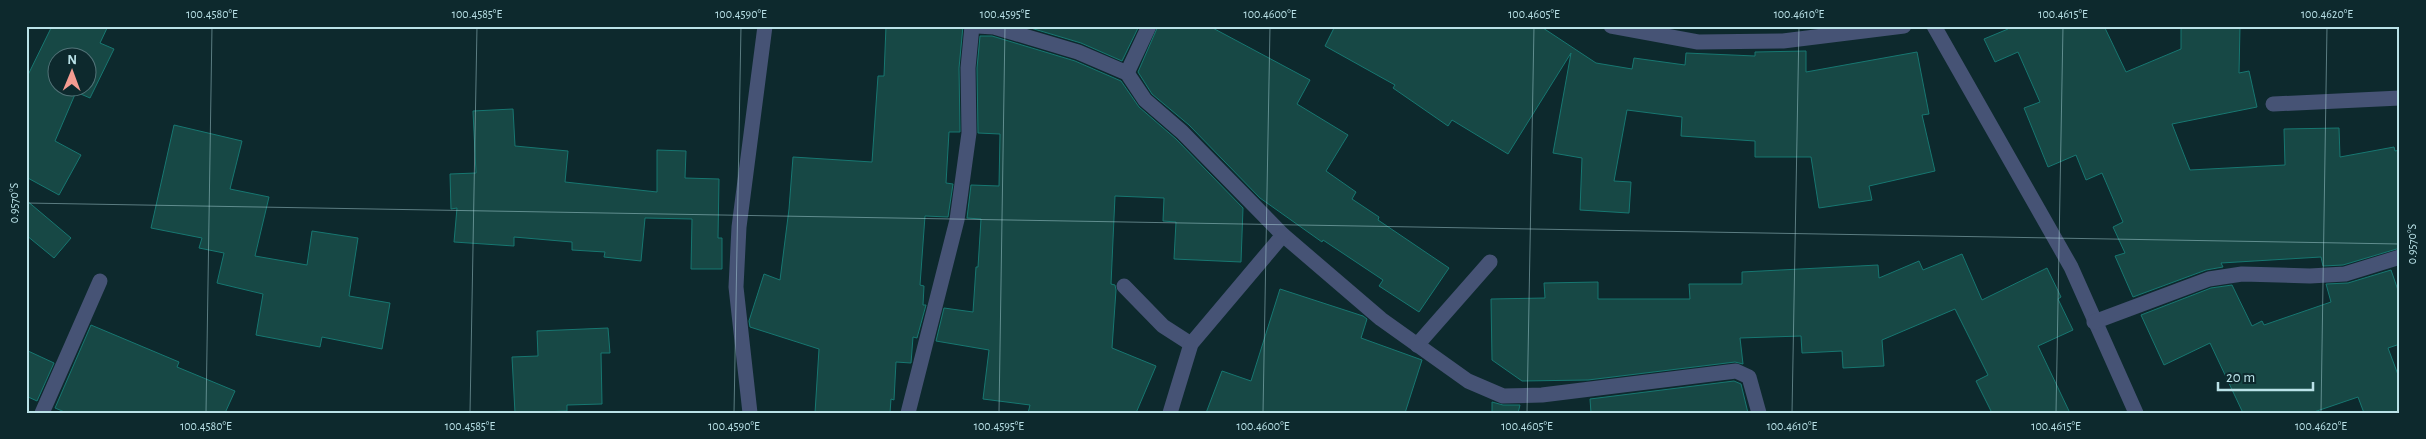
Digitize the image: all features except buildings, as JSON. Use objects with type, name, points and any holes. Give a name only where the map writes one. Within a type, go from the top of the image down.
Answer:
[{"type":"street","points":[[750,413],[736,277],[739,227],[765,26]]},
{"type":"street","points":[[908,413],[957,220],[969,133],[968,68],[972,26]]},
{"type":"street","points":[[977,26],[994,27],[1078,52],[1127,73],[1145,100],[1182,132],[1283,235],[1381,319],[1468,381],[1503,396],[1542,395],[1736,371],[1749,377],[1759,413]]},
{"type":"street","points":[[1127,73],[1149,26]]},
{"type":"street","points":[[1611,26],[1698,42],[1783,41],[1904,26]]},
{"type":"street","points":[[1934,26],[2071,267],[2136,413]]},
{"type":"street","points":[[2272,104],[2400,98]]},
{"type":"street","points":[[1170,413],[1191,344],[1283,235]]},
{"type":"street","points":[[2094,322],[2209,279],[2242,274],[2310,276],[2345,274],[2400,257]]},
{"type":"street","points":[[1417,345],[1490,262]]},
{"type":"street","points":[[42,413],[100,281]]},
{"type":"street","points":[[1124,286],[1163,326],[1191,344]]}]
